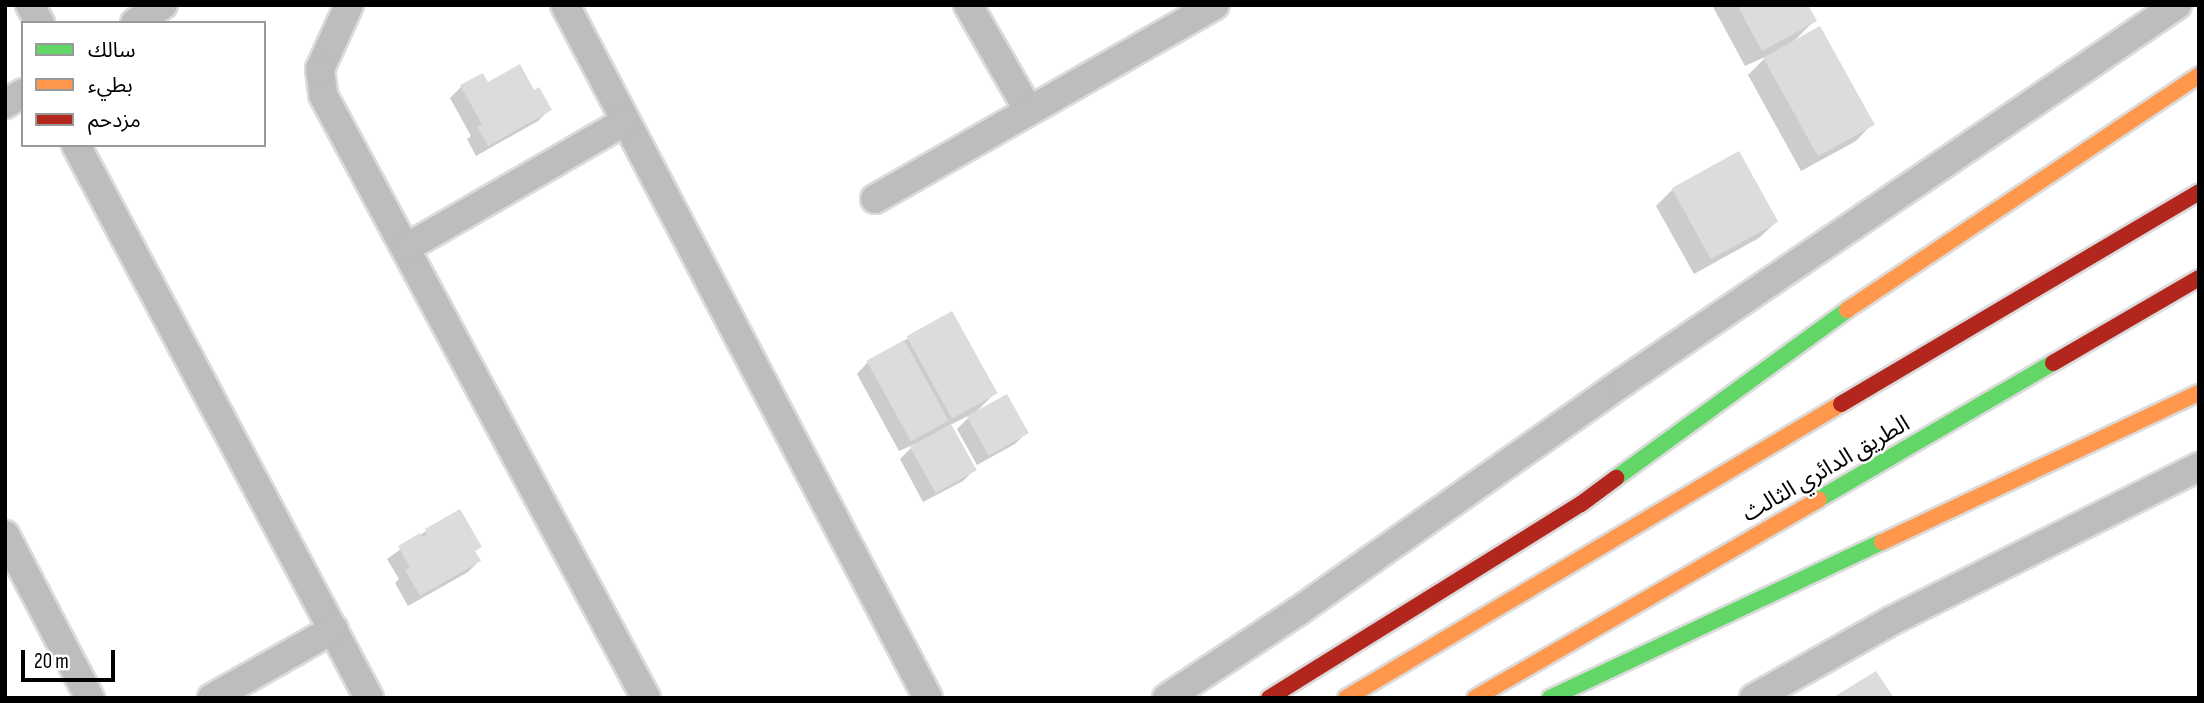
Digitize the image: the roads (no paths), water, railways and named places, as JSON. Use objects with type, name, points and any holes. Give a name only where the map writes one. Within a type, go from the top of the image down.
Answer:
[{"type":"main road","points":[[1269,698],[1581,504],[1704,411],[1883,284],[2196,75]]},
{"type":"main road","points":[[1346,698],[2199,192]]},
{"type":"main road","name":"الطريق الدائري الثالث","points":[[1475,698],[2199,278]]},
{"type":"main road","points":[[1550,698],[2199,393]]},
{"type":"street","points":[[30,5],[39,21]]},
{"type":"street","points":[[138,21],[163,5]]},
{"type":"street","points":[[349,5],[324,57],[320,83],[323,95],[646,698]]},
{"type":"street","points":[[565,5],[928,698]]},
{"type":"street","points":[[968,5],[1029,111]]},
{"type":"street","points":[[876,199],[1215,5]]},
{"type":"street","points":[[1167,698],[1297,612],[1623,382],[2176,5]]},
{"type":"street","points":[[5,104],[21,94]]},
{"type":"street","points":[[406,248],[624,122]]},
{"type":"street","points":[[77,147],[369,698]]},
{"type":"street","points":[[1754,698],[1891,621],[2199,467]]},
{"type":"street","points":[[5,535],[12,563],[90,698]]},
{"type":"street","points":[[212,698],[334,629]]}]
